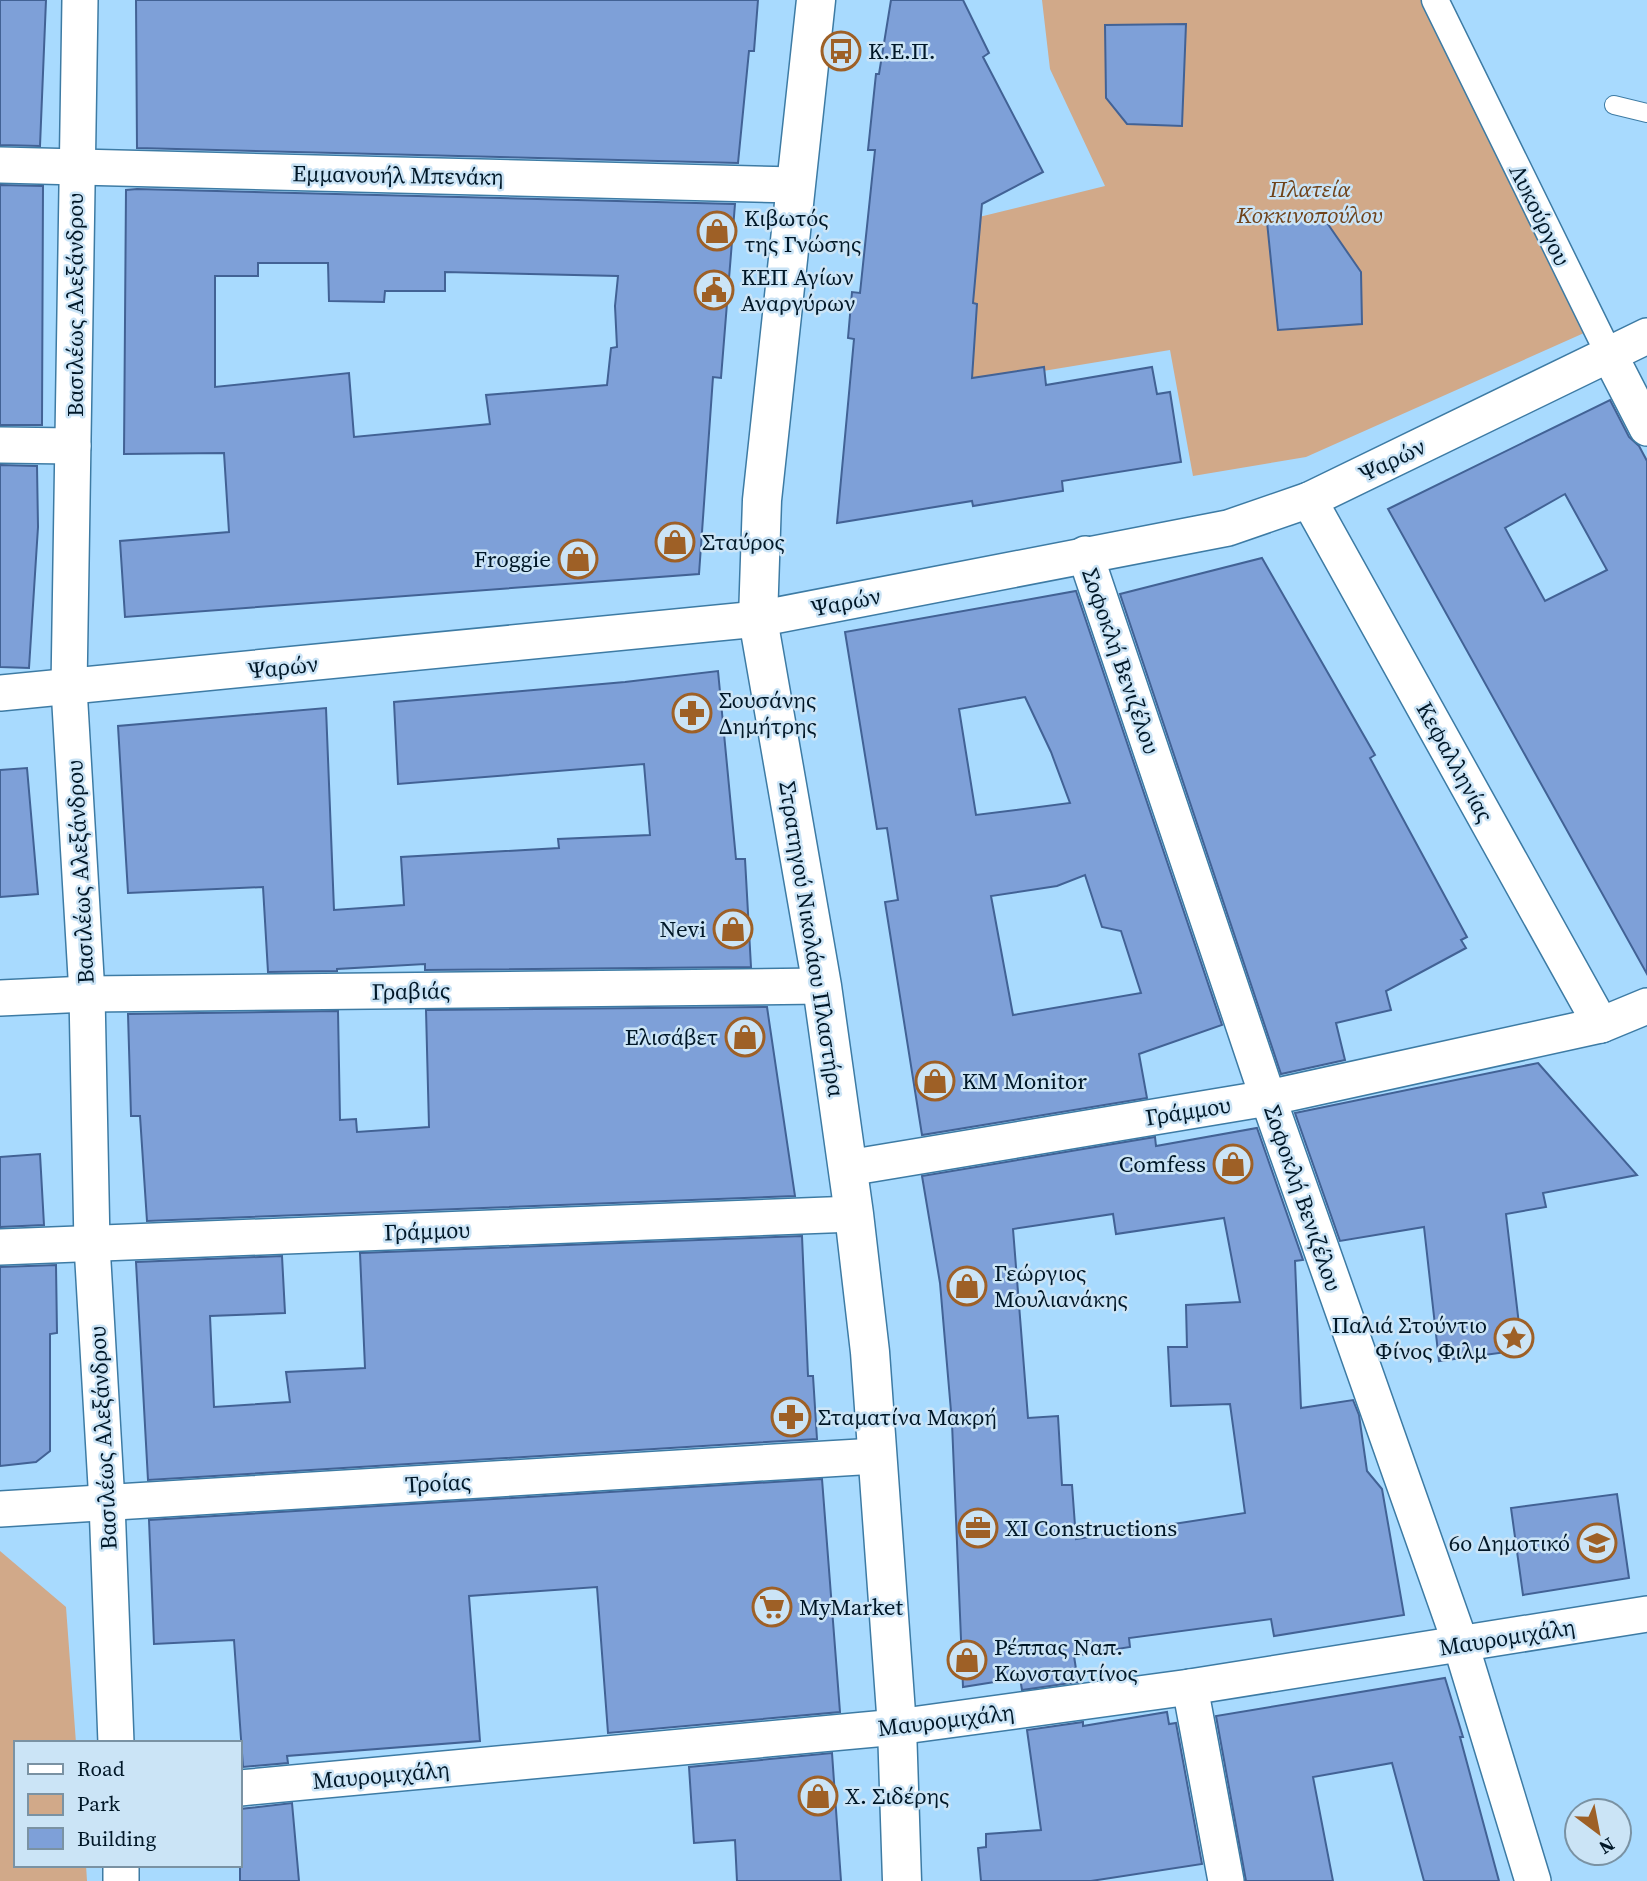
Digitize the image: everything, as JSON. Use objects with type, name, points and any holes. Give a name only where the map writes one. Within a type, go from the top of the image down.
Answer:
[{"type":"street","name":"Βασιλέως Αλεξάνδρου","points":[[80,0],[69,688],[87,994],[92,1245],[107,1503],[116,1741]]},
{"type":"street","name":"Στρατηγού Νικολάου Πλαστήρα","points":[[816,0],[762,500],[758,620],[822,986],[848,1167],[870,1352],[897,1727],[902,1881]]},
{"type":"street","name":"Λυκούργου","points":[[1435,0],[1647,428]]},
{"type":"street","name":"Εμμανουήλ Μπενάκη","points":[[0,164],[796,185]]},
{"type":"street","name":"Ψαρών","points":[[0,693],[758,620],[1228,528],[1309,500],[1647,336]]},
{"type":"street","points":[[0,445],[74,446]]},
{"type":"street","name":"Κεφαλληνίας","points":[[1309,500],[1601,1025]]},
{"type":"street","name":"Σοφοκλή Βενιζέλου","points":[[1085,554],[1268,1098],[1461,1645],[1533,1881]]},
{"type":"street","name":"Γραβιάς","points":[[0,998],[87,994],[822,986]]},
{"type":"street","name":"Γράμμου","points":[[848,1167],[1268,1098],[1601,1025],[1647,1006]]},
{"type":"street","name":"Γράμμου","points":[[0,1247],[854,1214]]},
{"type":"street","name":"Τροίας","points":[[0,1509],[876,1456]]},
{"type":"street","name":"Μαυρομιχάλη","points":[[242,1788],[897,1727],[1190,1687],[1647,1614]]},
{"type":"street","points":[[1190,1687],[1226,1881]]},
{"type":"lane","points":[[1614,105],[1647,113]]},
{"type":"green space","name":"Πλατεία Κοκκινοπούλου","points":[[1042,0],[1437,0],[1593,329],[1306,457],[1193,476],[1170,350],[964,384],[975,218],[1105,186],[1050,69]]},
{"type":"green space","points":[[0,1551],[66,1607],[76,1741],[14,1741],[14,1867],[86,1867],[87,1881],[0,1881]]},
{"type":"building","points":[[0,0],[46,0],[40,146],[0,145]]},
{"type":"building","points":[[136,0],[758,0],[754,51],[749,51],[738,163],[137,148]]},
{"type":"building","points":[[891,0],[963,0],[989,53],[983,57],[1043,172],[982,204],[973,303],[977,304],[972,378],[1044,367],[1046,385],[1152,367],[1157,394],[1170,392],[1181,462],[1062,481],[1063,491],[973,506],[972,501],[837,523],[854,339],[848,338],[852,292],[860,293],[875,150],[868,150],[876,74],[879,74]]},
{"type":"building","points":[[1186,24],[1182,126],[1127,124],[1106,98],[1105,25]]},
{"type":"building","points":[[0,185],[43,186],[42,425],[0,425]]},
{"type":"building","points":[[126,190],[735,204],[721,378],[713,377],[699,574],[125,617],[120,541],[229,532],[224,453],[124,454]],"holes":[[[258,263],[328,263],[329,301],[384,302],[385,291],[445,291],[445,272],[618,276],[615,306],[617,347],[611,348],[607,385],[486,395],[490,424],[354,437],[349,373],[215,387],[215,276],[258,276]]]},
{"type":"building","points":[[1323,217],[1361,272],[1362,324],[1278,330],[1267,222]]},
{"type":"building","points":[[1610,400],[1629,437],[1639,446],[1647,461],[1647,974],[1388,509]],"holes":[[[1565,494],[1607,570],[1545,601],[1505,528]]]},
{"type":"building","points":[[0,465],[37,466],[38,527],[29,668],[0,667]]},
{"type":"building","points":[[1262,558],[1375,755],[1370,758],[1467,937],[1461,940],[1466,948],[1386,991],[1391,1010],[1336,1023],[1345,1060],[1281,1074],[1120,594]]},
{"type":"building","points":[[1076,591],[1222,1025],[1139,1054],[1147,1098],[922,1135],[885,902],[898,900],[887,828],[877,829],[845,632]],"holes":[[[1025,697],[1051,752],[1070,803],[976,815],[959,709]],[[1085,875],[1102,927],[1121,931],[1141,993],[1013,1015],[991,896],[1057,886]]]},
{"type":"building","points":[[718,671],[736,859],[745,859],[751,967],[425,970],[425,964],[337,971],[268,972],[263,887],[128,893],[118,726],[326,708],[334,910],[404,905],[401,857],[559,848],[558,839],[650,835],[644,764],[398,784],[394,702]]},
{"type":"building","points":[[27,768],[38,894],[0,897],[0,770]]},
{"type":"building","points":[[767,1007],[795,1196],[147,1221],[140,1116],[131,1116],[128,1014],[338,1011],[340,1120],[356,1119],[357,1132],[429,1127],[426,1010]]},
{"type":"building","points":[[1538,1063],[1637,1175],[1543,1193],[1546,1207],[1506,1214],[1522,1350],[1439,1361],[1424,1227],[1340,1241],[1295,1113]]},
{"type":"building","points":[[1257,1128],[1303,1260],[1295,1261],[1301,1408],[1353,1400],[1359,1415],[1367,1471],[1382,1489],[1404,1615],[1274,1636],[1271,1619],[1129,1638],[1130,1647],[1074,1656],[1078,1682],[1022,1690],[1020,1678],[963,1687],[952,1423],[940,1283],[922,1176],[1155,1137],[1156,1146]],"holes":[[[1113,1214],[1116,1234],[1224,1218],[1240,1302],[1186,1305],[1187,1347],[1168,1347],[1171,1406],[1230,1404],[1245,1513],[1076,1539],[1072,1485],[1062,1485],[1058,1416],[1028,1418],[1013,1229]]]},
{"type":"building","points":[[40,1154],[44,1225],[0,1227],[0,1157]]},
{"type":"building","points":[[802,1236],[808,1376],[813,1376],[817,1439],[148,1480],[136,1262],[282,1256],[285,1313],[210,1316],[214,1407],[290,1402],[286,1372],[365,1368],[360,1253]]},
{"type":"building","points":[[56,1265],[57,1333],[50,1334],[50,1451],[36,1462],[0,1466],[0,1267]]},
{"type":"building","points":[[822,1479],[840,1712],[608,1733],[597,1587],[469,1596],[480,1741],[287,1756],[288,1763],[243,1767],[234,1640],[154,1644],[149,1520]]},
{"type":"building","points":[[1617,1494],[1629,1578],[1523,1595],[1511,1508]]},
{"type":"building","points":[[1445,1678],[1463,1737],[1460,1737],[1499,1881],[1424,1881],[1392,1763],[1313,1777],[1333,1881],[1246,1881],[1216,1716]]},
{"type":"building","points":[[1167,1712],[1169,1724],[1176,1723],[1202,1864],[1091,1881],[981,1881],[978,1848],[986,1847],[986,1834],[1041,1830],[1027,1730],[1083,1722],[1083,1726]]},
{"type":"building","points":[[832,1753],[841,1881],[737,1881],[735,1840],[694,1843],[689,1767]]},
{"type":"building","points":[[292,1803],[299,1881],[240,1881],[242,1809]]},
{"type":"place","name":"Κ.Ε.Π.","points":[[841,51]]},
{"type":"place","name":"Κιβωτός της Γνώσης","points":[[717,231]]},
{"type":"place","name":"ΚΕΠ Αγίων Αναργύρων","points":[[714,290]]},
{"type":"place","name":"Σταύρος","points":[[675,542]]},
{"type":"place","name":"Froggie","points":[[578,559]]},
{"type":"place","name":"Σουσάνης Δημήτρης","points":[[692,713]]},
{"type":"place","name":"Nevi","points":[[733,929]]},
{"type":"place","name":"Ελισάβετ","points":[[745,1037]]},
{"type":"place","name":"KM Monitor","points":[[935,1081]]},
{"type":"place","name":"Comfess","points":[[1233,1164]]},
{"type":"place","name":"Γεώργιος Μουλιανάκης","points":[[967,1286]]},
{"type":"place","name":"Παλιά Στούντιο Φίνος Φιλμ","points":[[1514,1338]]},
{"type":"place","name":"Σταματίνα Μακρή","points":[[791,1417]]},
{"type":"place","name":"XI Constructions","points":[[978,1528]]},
{"type":"place","name":"6ο Δημοτικό","points":[[1597,1543]]},
{"type":"place","name":"MyMarket","points":[[772,1607]]},
{"type":"place","name":"Ρέππας Ναπ. Κωνσταντίνος","points":[[967,1660]]},
{"type":"place","name":"Χ. Σιδέρης","points":[[818,1796]]}]
